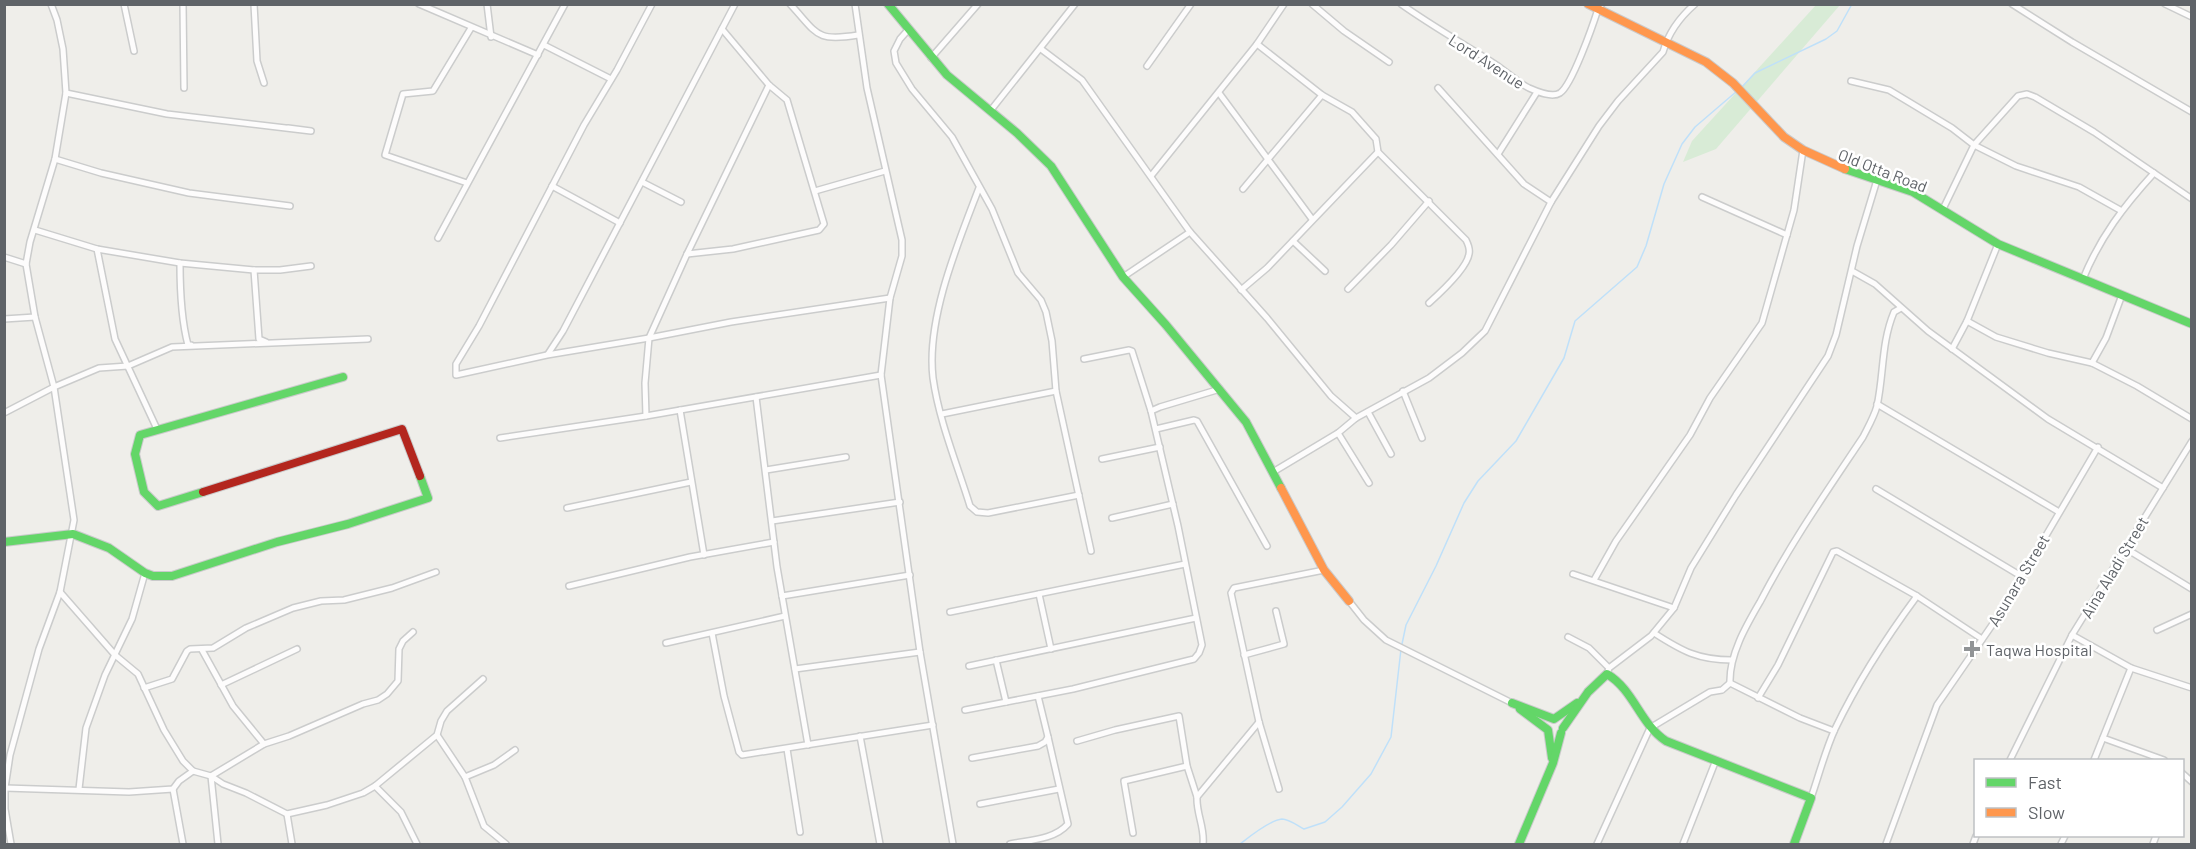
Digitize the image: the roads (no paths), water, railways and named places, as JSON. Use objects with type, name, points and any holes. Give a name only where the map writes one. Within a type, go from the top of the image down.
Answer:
[{"type":"street","points":[[11,844],[5,809],[5,788],[14,738],[39,649],[60,592],[74,520],[54,387],[35,317],[26,264],[30,242],[56,159],[66,93],[63,49],[51,4]]},
{"type":"street","points":[[124,4],[134,51]]},
{"type":"street","points":[[183,4],[184,88]]},
{"type":"street","points":[[254,4],[257,61],[264,83]]},
{"type":"street","points":[[419,4],[491,37],[538,55]]},
{"type":"street","points":[[487,4],[491,37]]},
{"type":"street","points":[[438,238],[565,4]]},
{"type":"street","points":[[652,4],[552,186],[479,326],[456,364],[456,375],[547,355],[731,322],[890,298]]},
{"type":"street","points":[[547,355],[563,331],[735,4]]},
{"type":"street","points":[[790,4],[816,33],[825,38],[858,35]]},
{"type":"street","points":[[855,4],[858,35],[885,171],[902,240],[902,256],[890,298],[880,375],[920,652],[953,844]]},
{"type":"street","points":[[888,4],[932,58],[957,84],[991,110],[1051,166],[1123,277],[1246,422],[1324,570],[1364,620],[1386,639],[1432,664],[1512,703],[1561,722],[1562,730]]},
{"type":"street","points":[[932,58],[978,4]]},
{"type":"street","points":[[991,110],[1075,4]]},
{"type":"street","points":[[1147,66],[1191,4]]},
{"type":"street","points":[[1151,176],[1219,93],[1241,61],[1257,44],[1284,4]]},
{"type":"street","points":[[1312,4],[1344,31],[1389,62]]},
{"type":"street","name":"Lord Avenue","points":[[1401,4],[1430,25],[1537,92],[1553,96],[1563,91],[1600,7]]},
{"type":"street","name":"Old Otta Road","points":[[1588,4],[1600,7],[1706,62],[1726,76],[1784,136],[1803,150],[1831,164],[1913,192],[1998,244],[2192,324]]},
{"type":"street","points":[[1273,472],[1338,434],[1356,418],[1437,372],[1485,331],[1551,202],[1599,126],[1618,101],[1663,52],[1678,22],[1695,4]]},
{"type":"street","points":[[2012,4],[2192,112]]},
{"type":"street","points":[[2165,4],[2192,17]]},
{"type":"street","points":[[467,183],[386,155],[403,94],[433,91],[471,28]]},
{"type":"street","points":[[687,254],[733,249],[819,230],[824,224],[787,100],[769,85],[722,29]]},
{"type":"street","points":[[908,30],[894,51],[896,63],[912,89],[952,137],[992,209],[1018,273],[1041,300],[1046,312],[1052,341],[1056,391],[1091,550]]},
{"type":"street","points":[[1257,44],[1322,95],[1352,112],[1376,139],[1378,152],[1466,240],[1469,255],[1442,291],[1429,303]]},
{"type":"street","points":[[544,45],[611,79]]},
{"type":"street","points":[[1041,49],[1082,80],[1190,232],[1307,365],[1331,396],[1356,418]]},
{"type":"street","points":[[1851,81],[1889,90],[1952,128],[1974,145],[2016,166],[2079,187],[2120,210]]},
{"type":"street","points":[[646,416],[645,383],[649,338],[769,85]]},
{"type":"street","points":[[1438,88],[1524,184],[1551,202]]},
{"type":"street","points":[[1498,154],[1537,92]]},
{"type":"street","points":[[66,93],[167,114],[311,131],[288,128]]},
{"type":"street","points":[[1219,93],[1312,219]]},
{"type":"street","points":[[1943,209],[1974,145],[2018,96],[2027,94],[2094,132],[2192,199]]},
{"type":"street","points":[[1243,189],[1322,95]]},
{"type":"street","points":[[1594,580],[1616,541],[1690,435],[1710,398],[1762,323],[1794,210],[1803,150]]},
{"type":"street","points":[[1240,290],[1267,268],[1378,152]]},
{"type":"street","points":[[56,159],[101,173],[189,193],[290,206]]},
{"type":"street","points":[[815,191],[885,171]]},
{"type":"street","points":[[2083,279],[2089,264],[2120,210],[2154,173]]},
{"type":"street","points":[[1521,844],[1553,763],[1562,730],[1581,700],[1596,683],[1654,633],[1674,608],[1691,568],[1736,495],[1828,356],[1836,335],[1857,246],[1877,180]]},
{"type":"street","points":[[642,182],[681,202]]},
{"type":"street","points":[[552,186],[620,224]]},
{"type":"street","points":[[979,188],[952,259],[932,343],[933,379],[970,506],[977,512],[988,513],[1079,495]]},
{"type":"street","points":[[1702,197],[1787,235]]},
{"type":"street","points":[[1348,289],[1392,245],[1429,201]]},
{"type":"street","points":[[35,230],[97,249],[180,263],[254,270],[280,270],[311,266]]},
{"type":"street","points":[[1123,277],[1190,232]]},
{"type":"street","points":[[1293,241],[1325,272]]},
{"type":"street","points":[[1952,349],[1998,244]]},
{"type":"street","points":[[97,249],[115,339],[157,429]]},
{"type":"street","points":[[4,257],[26,264]]},
{"type":"street","points":[[180,263],[186,337],[188,345],[197,346]]},
{"type":"street","points":[[254,270],[259,339],[267,342]]},
{"type":"street","points":[[1852,271],[1875,284],[1952,349],[2048,419],[2163,488]]},
{"type":"street","points":[[2092,363],[2106,338],[2122,295]]},
{"type":"street","points":[[1597,844],[1650,728],[1710,692],[1722,690],[1730,683],[1732,660],[1748,622],[1779,565],[1874,416],[1883,348],[1894,312],[1901,308]]},
{"type":"street","points":[[4,319],[35,317]]},
{"type":"street","points":[[1966,321],[1996,337],[2048,353],[2092,363],[2137,386],[2192,419]]},
{"type":"street","points":[[4,413],[54,387],[99,368],[128,366],[172,347],[368,339]]},
{"type":"street","points":[[964,710],[1038,696],[1194,659],[1202,645],[1156,429],[1132,351],[1084,359]]},
{"type":"street","points":[[500,438],[646,416],[880,375]]},
{"type":"street","points":[[4,542],[73,534],[110,548],[145,573],[161,577],[182,574],[277,542],[348,524],[428,498],[402,429],[158,506],[144,492],[135,453],[140,435],[343,377]]},
{"type":"street","points":[[1151,411],[1160,406],[1220,389]]},
{"type":"street","points":[[942,414],[1056,391]]},
{"type":"street","points":[[1402,391],[1422,438]]},
{"type":"street","points":[[756,397],[774,542],[807,745]]},
{"type":"street","points":[[1877,404],[2059,512]]},
{"type":"street","points":[[680,410],[704,555]]},
{"type":"street","points":[[1368,412],[1391,454]]},
{"type":"street","points":[[1156,429],[1197,421],[1267,546]]},
{"type":"street","points":[[1338,434],[1369,483]]},
{"type":"street","name":"Aina Aladi Street","points":[[2010,759],[2072,634],[2192,441]]},
{"type":"street","points":[[1102,459],[1160,447]]},
{"type":"street","name":"Asunara Street","points":[[1886,844],[1937,705],[2001,612],[2098,447]]},
{"type":"street","points":[[766,470],[846,457]]},
{"type":"street","points":[[567,508],[692,482]]},
{"type":"street","points":[[1876,489],[2021,576]]},
{"type":"street","points":[[772,521],[900,502]]},
{"type":"street","points":[[1112,518],[1173,504]]},
{"type":"street","points":[[569,585],[774,542]]},
{"type":"street","points":[[2126,548],[2192,589]]},
{"type":"street","points":[[1758,698],[1778,664],[1833,552],[1837,550],[1917,596],[1982,639]]},
{"type":"street","points":[[950,612],[1185,564]]},
{"type":"street","points":[[1279,789],[1259,722],[1231,593],[1234,588],[1324,570]]},
{"type":"street","points":[[144,688],[172,679],[187,651],[196,648],[202,650],[213,648],[246,628],[293,608],[321,601],[344,600],[392,588],[436,572]]},
{"type":"street","points":[[79,789],[86,728],[105,675],[132,619],[145,573]]},
{"type":"street","points":[[1573,574],[1674,608]]},
{"type":"street","points":[[782,596],[910,575]]},
{"type":"street","points":[[60,592],[115,655],[138,674],[164,730],[183,761],[193,771],[211,776],[287,814],[327,805],[363,793],[375,786],[437,735],[447,711],[483,679]]},
{"type":"street","points":[[1039,594],[1050,649]]},
{"type":"street","points":[[1794,844],[1834,731],[1862,676],[1917,596]]},
{"type":"street","points":[[1244,655],[1284,644],[1275,611]]},
{"type":"street","points":[[2157,630],[2192,614]]},
{"type":"street","points":[[666,643],[785,616]]},
{"type":"street","points":[[969,666],[1196,618]]},
{"type":"street","points":[[211,776],[264,744],[378,700],[387,694],[398,681],[399,649],[403,641],[413,632]]},
{"type":"street","points":[[712,633],[724,696],[742,756],[933,725]]},
{"type":"street","points":[[1654,633],[1689,654],[1717,660],[1732,660]]},
{"type":"street","points":[[2072,634],[2131,668],[2192,688]]},
{"type":"street","points":[[1568,638],[1588,648],[1623,689],[1650,728],[1662,738],[1681,748],[1811,798]]},
{"type":"street","points":[[221,685],[297,649]]},
{"type":"street","points":[[202,650],[232,706],[264,744]]},
{"type":"street","points":[[795,669],[920,652]]},
{"type":"street","points":[[996,660],[1006,702]]},
{"type":"street","points":[[2094,759],[2131,668]]},
{"type":"street","points":[[1730,683],[1800,718],[1834,731]]},
{"type":"street","points":[[1010,844],[1046,837],[1063,830],[1068,824],[1038,696]]},
{"type":"street","points":[[1553,763],[1548,723],[1581,700]]},
{"type":"street","points":[[1512,703],[1555,735],[1562,730]]},
{"type":"street","points":[[1077,741],[1179,716],[1187,766],[1197,796],[1196,809],[1203,831],[1203,844]]},
{"type":"street","points":[[1197,796],[1259,722]]},
{"type":"street","points":[[437,735],[465,777],[484,826],[506,844]]},
{"type":"street","points":[[860,736],[880,844]]},
{"type":"street","points":[[972,758],[1038,746],[1048,737]]},
{"type":"street","points":[[2103,738],[2161,759]]},
{"type":"street","points":[[787,749],[800,832]]},
{"type":"street","points":[[465,777],[494,765],[515,750]]},
{"type":"street","points":[[1683,844],[1716,760]]},
{"type":"street","points":[[1133,833],[1124,781],[1187,766]]},
{"type":"street","points":[[183,844],[173,789],[179,781],[193,771]]},
{"type":"street","points":[[211,776],[218,844]]},
{"type":"street","points":[[375,786],[401,812],[417,844]]},
{"type":"street","points":[[5,788],[129,792],[173,789]]},
{"type":"street","points":[[980,804],[1059,789]]},
{"type":"street","points":[[287,814],[292,844]]},
{"type":"waterway","points":[[1741,88],[1755,73],[1826,39],[1837,31],[1852,4]]},
{"type":"waterway","points":[[1402,644],[1406,625],[1464,503],[1478,481],[1516,441],[1564,358],[1575,321],[1637,267],[1646,246],[1664,184],[1682,144],[1695,127],[1737,91]]},
{"type":"waterway","points":[[1240,844],[1277,820],[1288,820],[1304,829],[1325,822],[1342,807],[1371,774],[1391,737],[1401,649]]},
{"type":"place","name":"Taqwa Hospital","points":[[1972,649]]}]
